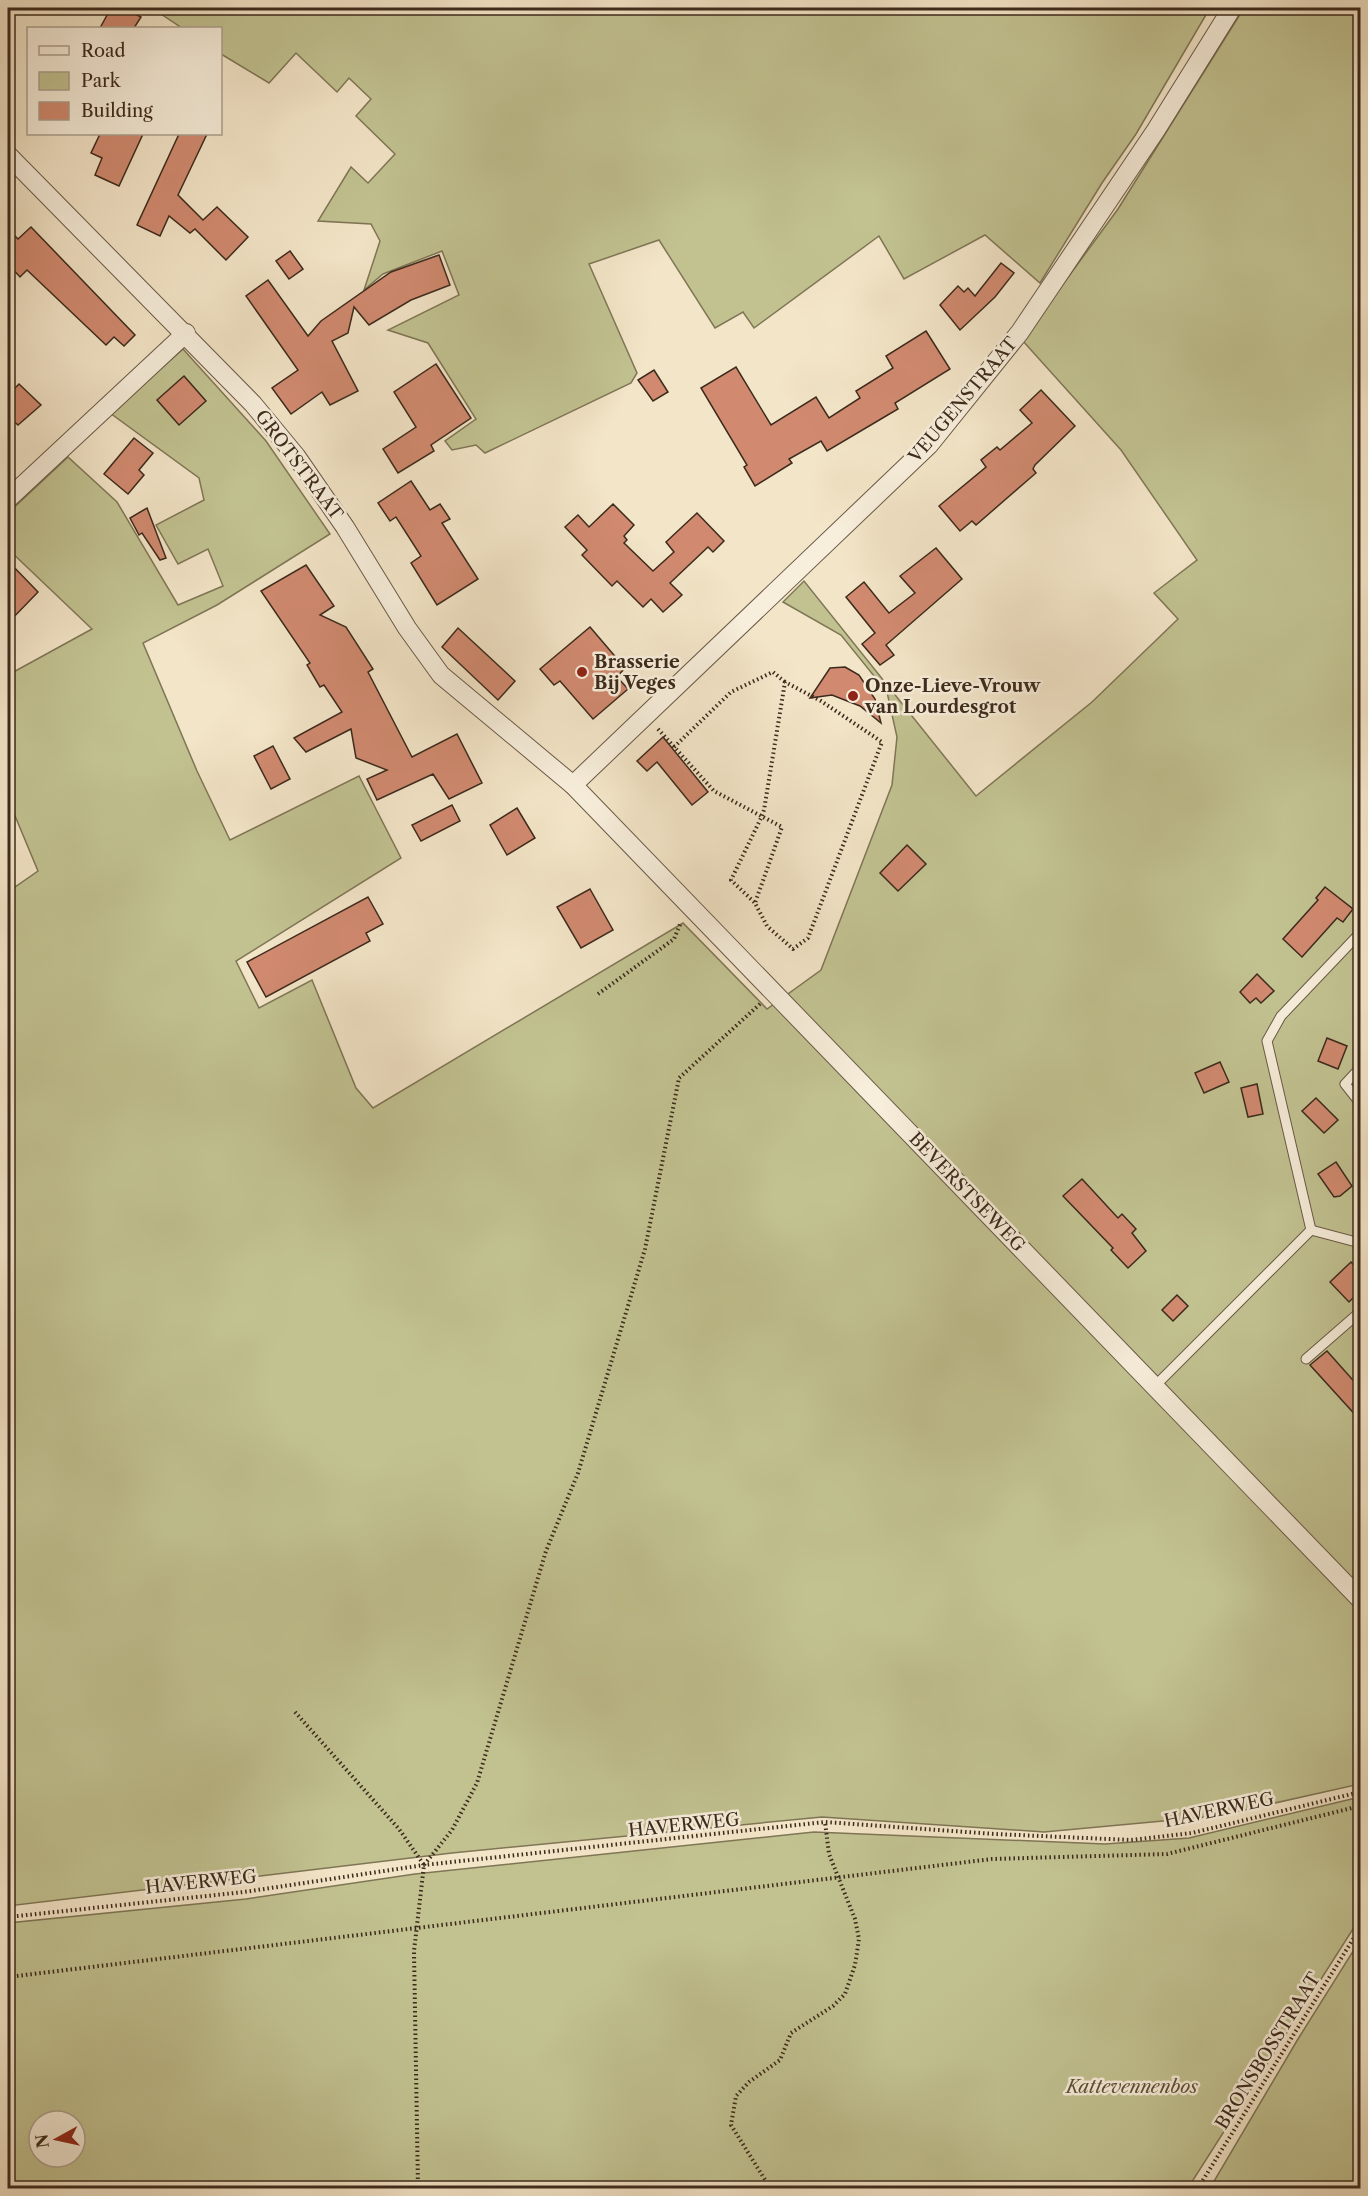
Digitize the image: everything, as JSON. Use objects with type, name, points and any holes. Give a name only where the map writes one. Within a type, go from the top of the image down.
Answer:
[{"type":"street","name":"VEUGENSTRAAT","points":[[573,785],[929,445],[1020,332],[1156,130],[1232,8]]},
{"type":"street","name":"GROTSTRAAT","points":[[8,155],[186,333],[253,404],[296,456],[345,527],[407,628],[441,675],[573,785]]},
{"type":"street","points":[[8,499],[186,333]]},
{"type":"street","name":"BEVERSTSEWEG","points":[[573,785],[1360,1599]]},
{"type":"lane","points":[[1311,1230],[1267,1041],[1281,1016],[1360,933]]},
{"type":"lane","points":[[1360,1068],[1344,1084],[1360,1102]]},
{"type":"lane","points":[[1311,1230],[1360,1244]]},
{"type":"lane","points":[[1155,1386],[1311,1230]]},
{"type":"lane","points":[[1306,1359],[1360,1312]]},
{"type":"path","points":[[674,747],[731,692],[773,672],[785,682],[821,701],[882,742],[808,938],[793,949],[767,926],[754,903],[731,880],[761,818],[785,682]]},
{"type":"path","points":[[646,717],[714,791],[761,818],[782,827],[754,903]]},
{"type":"path","points":[[598,993],[674,939],[689,905]]},
{"type":"path","points":[[418,2188],[415,1928],[424,1865],[452,1830],[477,1783],[546,1551],[578,1473],[645,1249],[679,1078],[772,992]]},
{"type":"path","points":[[295,1712],[399,1830],[424,1865]]},
{"type":"path","name":"HAVERWEG","points":[[8,1917],[244,1892],[424,1865],[825,1822],[995,1834],[1131,1840],[1192,1833],[1360,1792]]},
{"type":"path","points":[[8,1977],[993,1859],[1167,1854],[1360,1806]]},
{"type":"path","points":[[766,2188],[768,2183],[731,2125],[736,2096],[749,2082],[780,2061],[791,2032],[832,2006],[845,1994],[855,1965],[860,1939],[855,1919],[829,1854],[825,1822]]},
{"type":"path","name":"BRONSBOSSTRAAT","points":[[1198,2188],[1360,1928]]},
{"type":"green space","points":[[160,8],[1210,8],[1136,134],[1102,183],[1040,283],[985,235],[904,279],[879,236],[754,328],[743,312],[715,328],[659,240],[589,264],[637,373],[631,383],[485,453],[476,445],[452,450],[445,441],[476,419],[428,343],[388,330],[459,295],[442,251],[383,274],[364,290],[380,241],[371,224],[318,221],[351,167],[368,183],[395,154],[356,116],[371,99],[349,78],[337,92],[296,53],[269,83],[222,55],[222,27],[180,27],[158,12]]},
{"type":"green space","points":[[1244,8],[1360,8],[1360,1784],[1217,1816],[1044,1832],[822,1817],[452,1853],[8,1906],[8,892],[38,871],[8,799],[8,675],[92,629],[8,549],[8,513],[68,457],[117,502],[178,605],[223,586],[208,549],[178,564],[156,525],[204,500],[199,478],[110,413],[183,349],[266,441],[330,534],[217,605],[143,643],[197,771],[230,840],[359,776],[401,858],[236,961],[259,1008],[312,980],[356,1088],[373,1108],[683,923],[767,1009],[821,970],[892,785],[897,737],[887,692],[841,635],[783,602],[804,581],[976,796],[1092,702],[1178,619],[1154,593],[1197,560],[1121,450],[1022,340],[1118,209]]},
{"type":"green space","name":"Kattevennenbos","points":[[1360,1797],[1360,1918],[1188,2188],[8,2188],[8,1923],[246,1899],[415,1874],[814,1832],[1105,1844],[1189,1838]]},
{"type":"green space","points":[[1360,1940],[1360,2188],[1210,2188],[1298,2039]]},
{"type":"building","points":[[111,8],[123,8],[141,17],[135,27],[101,27]]},
{"type":"building","points":[[100,135],[143,135],[119,186],[95,175],[102,158],[91,153]]},
{"type":"building","points":[[179,135],[207,135],[178,195],[203,220],[217,207],[248,237],[226,260],[195,229],[190,233],[169,216],[160,236],[137,225]]},
{"type":"building","points":[[31,227],[135,335],[124,346],[114,337],[106,345],[27,270],[20,277],[8,264],[8,229],[18,239]]},
{"type":"building","points":[[290,251],[303,269],[289,279],[276,261]]},
{"type":"building","points":[[439,255],[450,285],[411,300],[369,325],[354,307],[348,333],[332,341],[358,391],[330,405],[322,392],[291,414],[272,388],[298,370],[246,296],[268,280],[308,336],[321,321],[391,272]]},
{"type":"building","points":[[1001,263],[1014,273],[995,297],[960,330],[940,305],[958,286],[964,292],[968,288],[975,296]]},
{"type":"building","points":[[926,331],[950,369],[895,403],[898,409],[827,451],[821,441],[789,459],[792,463],[755,486],[744,467],[747,465],[701,388],[736,367],[771,425],[816,397],[829,418],[860,398],[856,391],[893,368],[886,356]]},
{"type":"building","points":[[436,364],[471,418],[431,445],[434,451],[398,473],[383,449],[416,427],[394,392]]},
{"type":"building","points":[[654,370],[668,392],[653,401],[638,380]]},
{"type":"building","points":[[184,376],[206,401],[179,425],[157,400]]},
{"type":"building","points":[[19,384],[41,405],[18,425],[8,416],[8,395]]},
{"type":"building","points":[[1041,390],[1075,426],[1035,465],[1033,469],[1036,473],[976,525],[972,521],[960,531],[939,506],[986,467],[981,460],[997,447],[1000,450],[1032,423],[1020,410]]},
{"type":"building","points":[[134,438],[153,453],[139,470],[144,475],[128,494],[104,474]]},
{"type":"building","points":[[411,481],[430,510],[440,504],[450,519],[442,523],[478,579],[437,605],[411,563],[421,556],[396,517],[390,521],[378,503]]},
{"type":"building","points":[[613,504],[634,525],[624,536],[627,540],[624,543],[653,571],[674,552],[666,542],[697,513],[724,541],[713,552],[708,547],[670,583],[682,595],[663,612],[651,599],[643,607],[617,581],[612,586],[582,555],[587,550],[565,527],[578,515],[589,527]]},
{"type":"building","points":[[147,508],[166,558],[160,560],[142,533],[139,535],[130,518]]},
{"type":"building","points":[[936,548],[962,579],[886,645],[894,655],[880,665],[862,644],[875,633],[846,597],[864,582],[889,613],[915,593],[900,576]]},
{"type":"building","points":[[8,561],[38,592],[8,623]]},
{"type":"building","points":[[306,565],[334,606],[320,615],[346,627],[373,669],[368,672],[412,757],[457,734],[482,783],[449,799],[433,774],[377,800],[367,779],[387,770],[356,758],[351,729],[306,752],[294,738],[342,712],[324,685],[320,687],[307,665],[310,663],[261,591]]},
{"type":"building","name":"Brasserie Bij Veges","points":[[590,627],[625,668],[617,677],[628,689],[593,719],[560,681],[554,685],[540,669]]},
{"type":"building","points":[[458,628],[515,681],[498,700],[442,647]]},
{"type":"building","name":"Onze-Lieve-Vrouw van Lourdesgrot","points":[[845,667],[859,675],[875,699],[881,723],[860,706],[832,695],[810,698],[830,668]]},
{"type":"building","points":[[663,737],[708,792],[692,805],[657,762],[647,771],[637,761]]},
{"type":"building","points":[[273,746],[290,779],[271,789],[254,756]]},
{"type":"building","points":[[452,805],[460,821],[421,841],[412,825]]},
{"type":"building","points":[[517,808],[535,838],[507,855],[490,825]]},
{"type":"building","points":[[907,845],[926,864],[898,891],[880,873]]},
{"type":"building","points":[[1325,887],[1353,909],[1343,922],[1337,918],[1302,957],[1283,939],[1318,900],[1316,898]]},
{"type":"building","points":[[590,889],[613,930],[581,948],[557,907]]},
{"type":"building","points":[[368,897],[383,924],[366,933],[370,941],[266,997],[247,962]]},
{"type":"building","points":[[1257,974],[1274,991],[1261,1003],[1256,998],[1250,1003],[1240,992]]},
{"type":"building","points":[[1327,1038],[1347,1046],[1338,1069],[1318,1061]]},
{"type":"building","points":[[1220,1062],[1229,1082],[1204,1093],[1195,1073]]},
{"type":"building","points":[[1257,1084],[1263,1114],[1248,1117],[1241,1088]]},
{"type":"building","points":[[1316,1098],[1338,1120],[1324,1133],[1302,1111]]},
{"type":"building","points":[[1336,1162],[1352,1186],[1340,1196],[1334,1197],[1318,1174]]},
{"type":"building","points":[[1082,1179],[1118,1218],[1122,1214],[1136,1229],[1132,1233],[1146,1251],[1128,1268],[1111,1250],[1113,1248],[1063,1196]]},
{"type":"building","points":[[1351,1262],[1360,1272],[1360,1291],[1349,1302],[1330,1282]]},
{"type":"building","points":[[1177,1295],[1188,1306],[1173,1321],[1162,1310]]},
{"type":"building","points":[[1327,1351],[1360,1388],[1360,1420],[1310,1365]]},
{"type":"place","name":"Brasserie Bij Veges","points":[[582,672]]},
{"type":"place","name":"Onze-Lieve-Vrouw van Lourdesgrot","points":[[853,696]]}]
